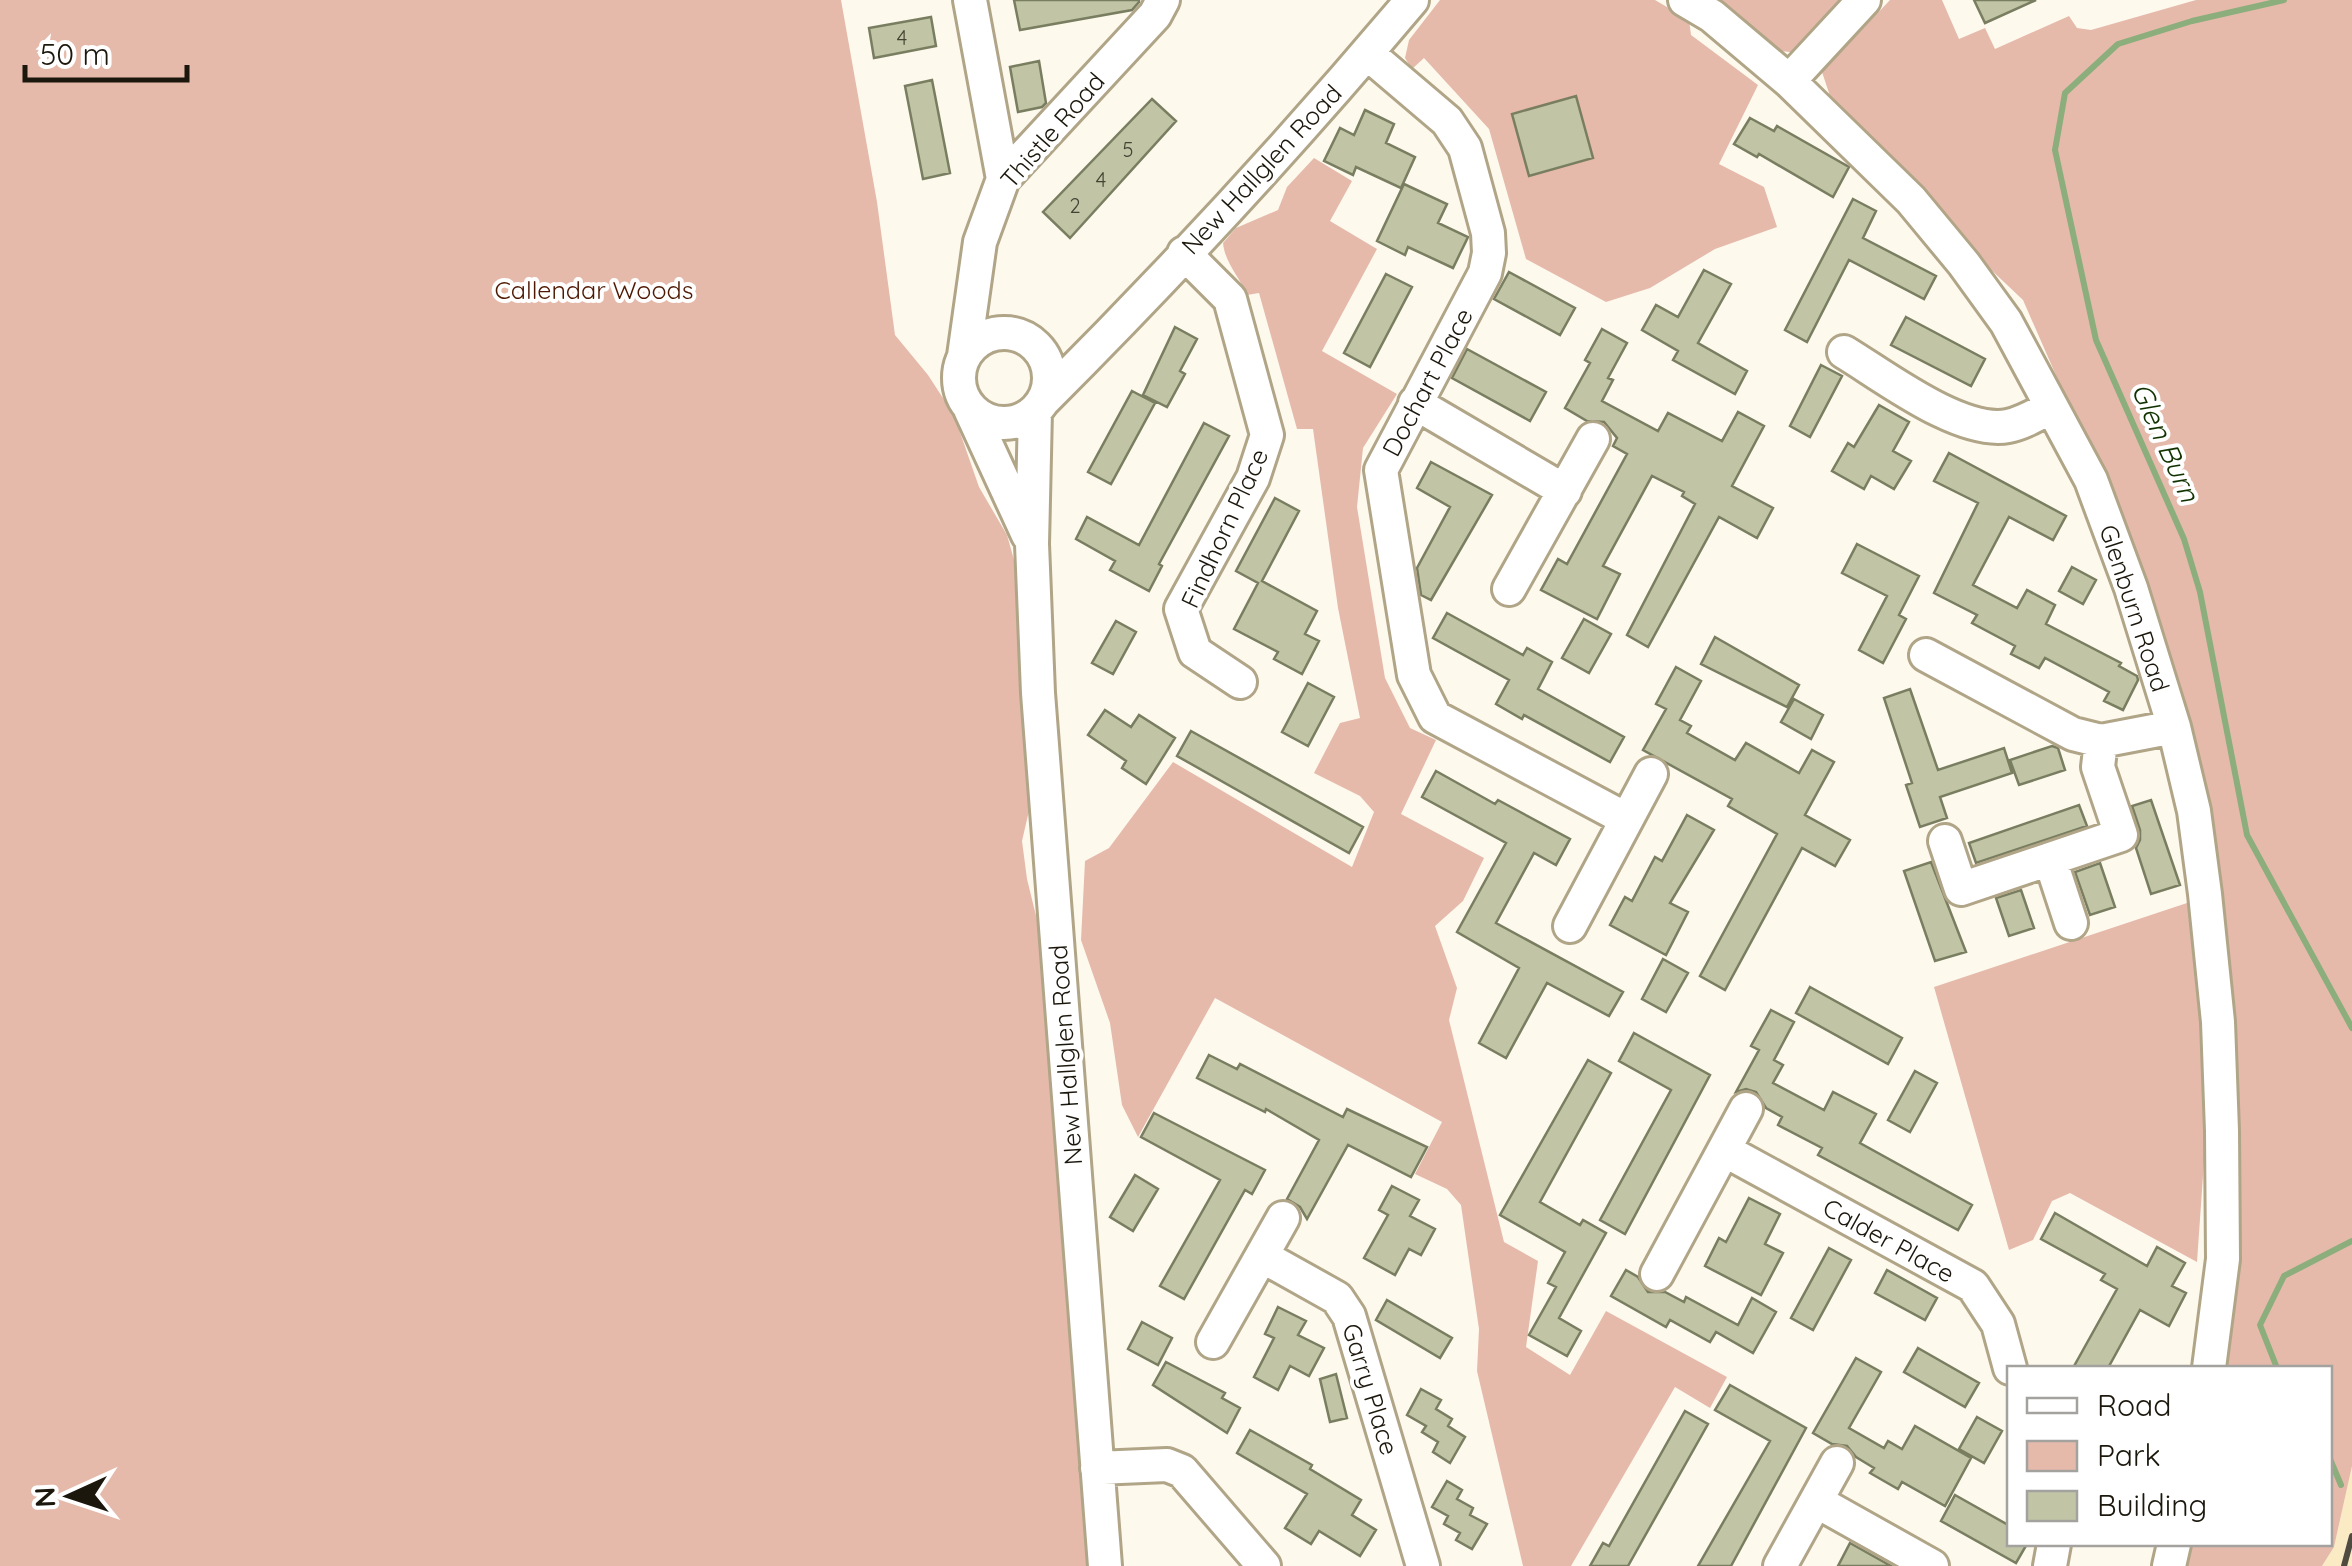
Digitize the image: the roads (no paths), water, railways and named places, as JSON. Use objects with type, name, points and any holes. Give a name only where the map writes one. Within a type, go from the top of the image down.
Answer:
[{"type":"street","points":[[970,0],[1003,179]]},
{"type":"street","name":"Thistle Road","points":[[964,356],[980,242],[1003,179],[1155,16],[1163,0]]},
{"type":"street","name":"New Hallglen Road","points":[[1105,1566],[1044,778],[1032,544],[1039,406],[1109,335],[1412,0]]},
{"type":"street","name":"Glenburn Road","points":[[1685,0],[1712,16],[1789,82],[1883,170],[1964,264],[2006,322],[2091,480],[2132,588],[2174,727],[2194,811],[2218,1022],[2223,1259],[2208,1366]]},
{"type":"street","points":[[1789,82],[1864,0]]},
{"type":"street","name":"Dochart Place","points":[[1367,53],[1447,121],[1465,148],[1488,233],[1484,273],[1381,470],[1414,675],[1435,718],[1626,818]]},
{"type":"street","name":"Findhorn Place","points":[[1184,253],[1230,300],[1267,436],[1253,478],[1181,609],[1195,652],[1240,682]]},
{"type":"street","points":[[975,277],[1002,332]]},
{"type":"street","points":[[1002,332],[1034,343],[1047,364],[1049,376],[1039,406],[1024,418],[1000,423],[970,409],[960,389],[960,367],[964,356],[980,339],[1002,332]]},
{"type":"street","points":[[1034,343],[1109,335]]},
{"type":"street","points":[[1844,352],[1954,417],[1988,427],[2010,426],[2051,407]]},
{"type":"street","points":[[1414,402],[1565,490]]},
{"type":"street","name":"New Hallglen Road","points":[[970,409],[1032,544]]},
{"type":"street","points":[[1509,590],[1593,438]]},
{"type":"street","points":[[1926,655],[2074,734],[2102,742],[2174,727]]},
{"type":"street","points":[[1944,841],[1961,889],[2121,834],[2098,767],[2102,742]]},
{"type":"street","points":[[1570,926],[1652,774]]},
{"type":"street","points":[[2050,859],[2072,923]]},
{"type":"street","points":[[1657,1274],[1746,1109]]},
{"type":"street","name":"Calder Place","points":[[1724,1150],[1973,1286],[1998,1324],[2009,1366]]},
{"type":"street","points":[[1213,1342],[1283,1218]]},
{"type":"street","name":"Garry Place","points":[[1262,1256],[1338,1298],[1349,1316],[1423,1566]]},
{"type":"street","points":[[1780,1566],[1837,1463]]},
{"type":"street","points":[[1097,1468],[1167,1464],[1182,1471],[1264,1566]]},
{"type":"street","points":[[1816,1501],[1932,1566]]},
{"type":"waterway","name":"Glen Burn","points":[[2284,0],[2192,21],[2118,44],[2065,93],[2055,150],[2096,340],[2184,539],[2200,592],[2247,835],[2352,1028]]},
{"type":"waterway","name":"Glen Burn","points":[[2276,1366],[2260,1325],[2284,1276],[2352,1241]]},
{"type":"waterway","name":"Glen Burn","points":[[2332,1464],[2341,1485]]},
{"type":"railway","points":[[2344,1566],[2352,1536]]},
{"type":"park label","name":"Callendar Woods","points":[[594,289]]}]
